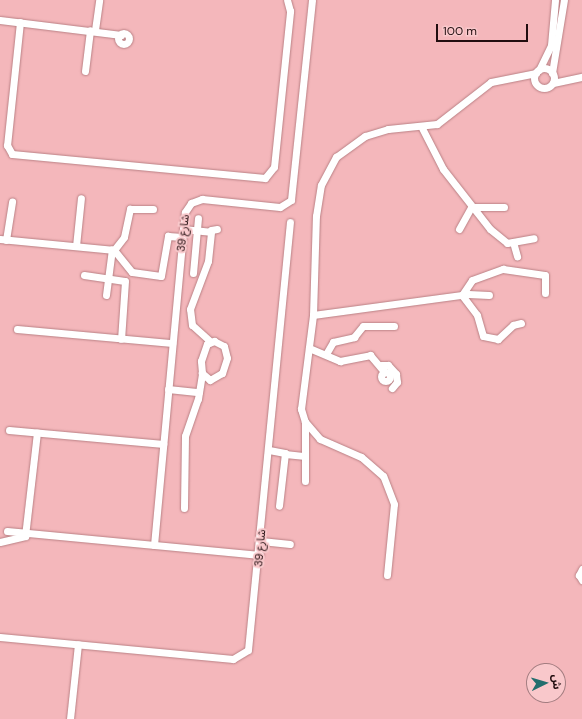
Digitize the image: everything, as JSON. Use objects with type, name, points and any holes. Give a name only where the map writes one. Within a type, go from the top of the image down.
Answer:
[{"type":"street","points":[[84,71],[99,0]]},
{"type":"street","points":[[20,22],[7,145],[12,154],[265,178],[274,167],[290,11],[287,0]]},
{"type":"street","name":"شارع 39","points":[[154,545],[185,212],[196,200],[280,207],[291,200],[312,0]]},
{"type":"street","points":[[535,81],[537,71],[551,45],[555,0]]},
{"type":"street","points":[[522,76],[535,81],[544,88],[553,77],[564,0]]},
{"type":"street","points":[[0,20],[93,30],[121,35]]},
{"type":"street","points":[[305,481],[303,456],[305,422],[300,397],[309,348],[313,315],[317,200],[328,170],[345,149],[365,136],[388,129],[422,128],[446,120],[473,94],[492,82],[548,69],[553,77]]},
{"type":"street","points":[[553,77],[582,77]]},
{"type":"street","points":[[422,128],[444,169],[471,207],[495,233],[506,242],[534,238]]},
{"type":"street","points":[[76,246],[81,198]]},
{"type":"street","points":[[12,200],[3,240],[113,249],[132,272],[161,276],[168,236],[182,237]]},
{"type":"street","points":[[106,295],[113,249],[124,237],[131,207],[153,209]]},
{"type":"street","points":[[471,207],[504,207]]},
{"type":"street","points":[[459,229],[471,207]]},
{"type":"street","points":[[193,273],[198,218]]},
{"type":"street","name":"شارع 39","points":[[78,644],[230,659],[242,656],[250,645],[260,555],[290,222]]},
{"type":"street","points":[[168,389],[200,392],[216,379],[224,368],[227,354],[222,344],[211,342],[197,332],[190,318],[193,295],[208,261],[214,230],[183,229]]},
{"type":"street","points":[[513,242],[517,256]]},
{"type":"street","points":[[462,295],[474,278],[503,269],[545,275],[545,293]]},
{"type":"street","points":[[84,275],[108,278],[126,283],[121,338]]},
{"type":"street","points":[[313,315],[462,295],[489,294]]},
{"type":"street","points":[[462,295],[477,315],[480,333],[488,339],[498,339],[513,325],[521,323]]},
{"type":"street","points":[[326,354],[333,342],[351,338],[363,326],[394,326]]},
{"type":"street","points":[[17,329],[172,343]]},
{"type":"street","points":[[184,508],[184,436],[200,392],[203,352],[211,342]]},
{"type":"street","points":[[309,348],[340,361],[370,355],[380,365],[385,373],[382,379],[389,381],[393,389],[397,382],[396,374],[388,365],[380,365]]},
{"type":"street","points":[[202,373],[207,379],[216,379]]},
{"type":"street","points":[[305,422],[320,440],[361,457],[383,476],[394,504],[387,575]]},
{"type":"street","points":[[9,430],[163,444]]},
{"type":"street","points":[[0,542],[21,540],[26,533],[37,433]]},
{"type":"street","points":[[269,450],[303,456]]},
{"type":"street","points":[[279,506],[285,454]]},
{"type":"street","points":[[6,531],[260,555]]},
{"type":"street","points":[[261,541],[290,544]]},
{"type":"street","points":[[582,569],[579,575],[582,580]]},
{"type":"street","points":[[0,637],[78,644],[70,719]]}]
